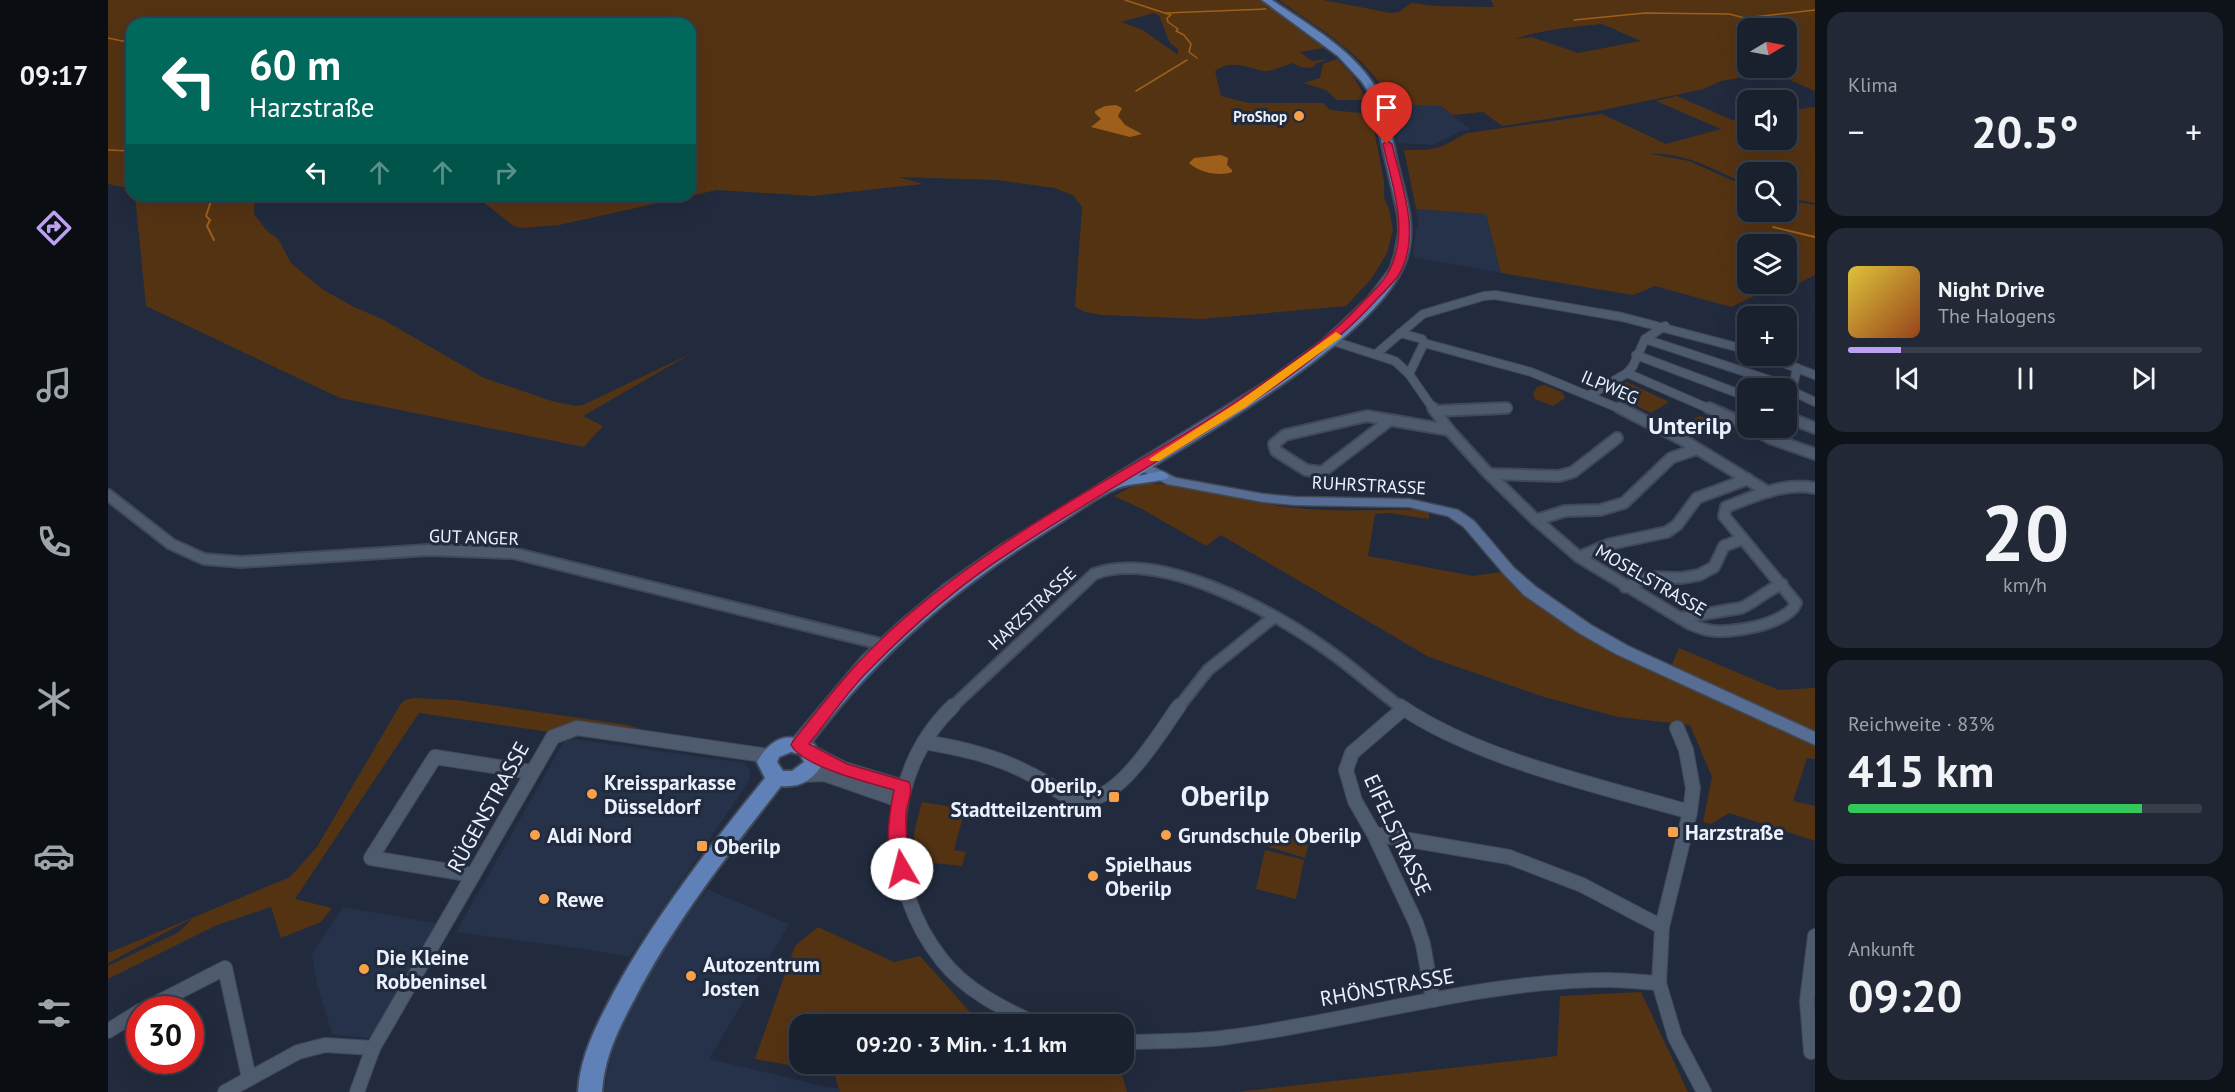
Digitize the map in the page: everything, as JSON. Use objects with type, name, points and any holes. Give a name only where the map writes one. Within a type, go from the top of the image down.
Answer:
[{"type":"main road","points":[[805,749],[838,695],[885,645],[948,590],[1006,548],[1242,404],[1330,340],[1364,308],[1393,274],[1402,254],[1406,234],[1404,215],[1376,96],[1367,80],[1336,50],[1266,0]]},
{"type":"main road","name":"RUHRSTRASSE","points":[[1143,466],[1172,481],[1263,498],[1295,501],[1409,503],[1453,513],[1469,524],[1509,571],[1530,591],[1585,629],[1622,650],[1815,739]]},
{"type":"main road","points":[[1113,484],[1161,476]]},
{"type":"main road","points":[[590,1092],[603,1037],[643,959],[773,766],[783,746],[805,749],[814,762],[805,775],[793,779],[773,766]]},
{"type":"street","points":[[1376,354],[1424,314],[1484,296],[1495,295],[1615,314],[1737,347]]},
{"type":"street","points":[[1590,396],[1627,373],[1645,339],[1665,326]]},
{"type":"street","points":[[1400,333],[1422,339],[1424,343],[1409,374]]},
{"type":"street","points":[[1645,339],[1759,378]]},
{"type":"street","name":"MOSELSTRASSE","points":[[1330,340],[1395,361],[1409,374],[1449,430],[1489,474],[1536,520],[1579,556],[1626,587],[1680,618],[1710,631],[1754,627],[1780,619],[1793,611],[1796,603],[1724,516],[1726,507],[1787,485],[1802,484],[1815,488]]},
{"type":"street","name":"ILPWEG","points":[[1424,343],[1533,373],[1590,396],[1655,425],[1768,492]]},
{"type":"street","points":[[1636,356],[1737,393]]},
{"type":"street","points":[[1792,366],[1815,375]]},
{"type":"street","points":[[1796,378],[1797,368]]},
{"type":"street","points":[[1627,373],[1737,420]]},
{"type":"street","points":[[1797,392],[1815,402]]},
{"type":"street","points":[[1436,411],[1508,408]]},
{"type":"street","points":[[1391,419],[1322,472],[1306,470],[1275,451],[1274,444],[1285,435],[1367,416],[1391,419],[1449,430]]},
{"type":"street","points":[[1797,420],[1815,428]]},
{"type":"street","points":[[1489,474],[1559,476],[1573,472],[1617,438]]},
{"type":"street","points":[[1770,438],[1815,454]]},
{"type":"street","points":[[1536,520],[1565,511],[1600,510],[1624,503],[1671,458],[1696,449]]},
{"type":"street","points":[[1579,556],[1615,543],[1646,539],[1668,532],[1677,526],[1691,502],[1697,498],[1748,479]]},
{"type":"street","name":"GUT ANGER","points":[[108,495],[176,547],[196,558],[250,560],[465,550],[513,553],[885,645]]},
{"type":"street","points":[[1626,587],[1650,577],[1681,578],[1699,575],[1713,567],[1724,546],[1743,539]]},
{"type":"street","name":"HARZSTRASSE","points":[[901,793],[910,764],[945,714],[1094,574],[1105,569],[1137,566],[1213,586],[1274,617],[1330,652],[1403,709],[1478,745],[1601,786],[1690,812]]},
{"type":"street","points":[[1680,618],[1741,608],[1750,604],[1766,590],[1782,584]]},
{"type":"street","points":[[924,742],[953,747],[1004,762],[1030,774],[1063,794],[1080,801],[1091,802],[1109,793],[1148,751],[1200,678],[1274,617]]},
{"type":"street","name":"EIFELSTRASSE","points":[[1403,709],[1352,753],[1346,770],[1355,801],[1374,834],[1416,923],[1423,945],[1433,1000]]},
{"type":"street","name":"RÜGENSTRASSE","points":[[357,1092],[373,1048],[553,737],[564,730],[577,728],[773,766]]},
{"type":"street","points":[[1677,729],[1686,750],[1693,788],[1690,812],[1662,927],[1659,983],[1675,1037],[1704,1092]]},
{"type":"street","points":[[805,749],[822,760],[901,793]]},
{"type":"street","points":[[473,875],[371,858],[435,757],[531,772]]},
{"type":"street","points":[[805,775],[824,774],[901,793]]},
{"type":"street","points":[[901,793],[899,855],[913,910],[925,935],[942,960],[960,979],[982,996],[1017,1014]]},
{"type":"street","points":[[1374,834],[1509,857],[1582,885],[1662,927]]},
{"type":"street","points":[[1811,1052],[1807,1001],[1815,936]]},
{"type":"street","points":[[169,996],[225,968],[249,1078]]},
{"type":"street","name":"RHÖNSTRASSE","points":[[1134,1042],[1189,1041],[1230,1037],[1433,1000],[1551,983],[1608,980],[1659,983]]},
{"type":"street","points":[[108,1031],[126,1020]]},
{"type":"street","points":[[225,1092],[298,1052],[325,1045],[373,1048]]},
{"type":"shaded area","points":[[108,0],[1259,0],[1324,48],[1300,52],[1312,61],[1329,59],[1308,68],[1292,63],[1266,71],[1239,65],[1221,67],[1215,71],[1221,96],[1249,103],[1323,103],[1330,110],[1371,114],[1384,182],[1384,198],[1389,209],[1393,230],[1387,253],[1372,278],[1346,306],[1202,319],[1102,315],[1085,312],[1075,307],[1082,207],[1074,196],[1055,188],[996,180],[898,177],[923,184],[812,196],[717,190],[696,195],[696,18],[126,18],[126,188],[108,184]],"holes":[[[1154,13],[1159,16],[1170,43],[1178,49],[1178,55],[1143,30],[1121,22]]]},
{"type":"shaded area","points":[[1279,0],[1323,0],[1391,13],[1399,12],[1411,3],[1435,6],[1494,7],[1491,0],[1815,0],[1815,91],[1786,78],[1797,78],[1797,18],[1737,18],[1738,78],[1721,81],[1704,89],[1598,111],[1502,126],[1483,112],[1453,115],[1441,106],[1392,105],[1371,72],[1327,33]],"holes":[[[1602,24],[1641,41],[1578,53],[1532,37],[1515,39],[1569,27]]]},
{"type":"shaded area","points":[[1337,59],[1353,76],[1367,100],[1337,100],[1326,90],[1303,83],[1320,78],[1323,64]]},
{"type":"shaded area","points":[[1677,96],[1732,120],[1737,119],[1737,150],[1797,150],[1797,110],[1815,107],[1815,203],[1797,200],[1797,162],[1737,162],[1737,180],[1688,159],[1651,154],[1689,161],[1737,183],[1737,222],[1797,222],[1797,202],[1815,205],[1815,275],[1797,284],[1797,234],[1737,234],[1737,294],[1758,294],[1731,307],[1655,286],[1633,295],[1501,273],[1486,214],[1416,209],[1404,150],[1427,150],[1443,146],[1467,133],[1602,114],[1666,144],[1721,129],[1656,101]]},
{"type":"shaded area","points":[[1116,105],[1122,108],[1118,116],[1125,125],[1142,134],[1130,137],[1091,127],[1101,119],[1095,111],[1105,106]]},
{"type":"shaded area","points":[[1392,105],[1441,106],[1471,130],[1461,131],[1433,145],[1397,143],[1392,123],[1395,115]]},
{"type":"shaded area","points":[[1221,155],[1228,158],[1227,165],[1232,172],[1209,173],[1189,163],[1194,158]]},
{"type":"shaded area","points":[[136,201],[255,201],[254,214],[267,231],[278,239],[291,263],[322,289],[384,320],[484,378],[552,401],[575,406],[583,405],[692,353],[583,416],[603,426],[584,447],[340,398],[146,306]]},
{"type":"shaded area","points":[[482,201],[667,201],[559,225],[521,228],[514,226]]},
{"type":"shaded area","points":[[1416,209],[1486,214],[1501,273],[1413,257],[1416,228],[1419,227]]},
{"type":"shaded area","points":[[1627,382],[1669,402],[1651,413],[1609,392]]},
{"type":"shaded area","points":[[1544,385],[1562,392],[1565,398],[1553,406],[1535,399],[1533,393],[1537,387]]},
{"type":"shaded area","points":[[1700,416],[1733,428],[1735,433],[1720,431],[1716,426],[1712,431],[1697,429],[1691,420]]},
{"type":"shaded area","points":[[1146,483],[1164,484],[1305,509],[1429,510],[1429,519],[1388,513],[1375,514],[1368,556],[1473,576],[1509,571],[1666,678],[1679,648],[1779,690],[1815,688],[1815,759],[1807,758],[1793,801],[1815,806],[1815,841],[1729,813],[1711,824],[1703,822],[1712,777],[1690,725],[1618,717],[1544,697],[1429,657],[1221,535],[1206,546],[1142,509],[1114,496]]},
{"type":"shaded area","points":[[413,698],[457,700],[642,729],[573,722],[550,732],[419,713],[295,899],[332,908],[321,922],[281,938],[271,907],[217,925],[108,979],[108,966],[179,932],[193,918],[108,963],[108,953],[290,877],[317,847],[400,705],[405,700]]},
{"type":"shaded area","points":[[566,738],[744,763],[750,770],[749,781],[630,957],[456,932]]},
{"type":"shaded area","points":[[922,802],[965,809],[954,850],[966,852],[962,866],[914,861],[913,839]]},
{"type":"shaded area","points":[[1274,830],[1309,841],[1305,858],[1269,847]]},
{"type":"shaded area","points":[[1265,850],[1304,860],[1296,899],[1256,889]]},
{"type":"shaded area","points":[[707,889],[789,924],[709,1059],[827,1087],[873,1092],[604,1092],[614,1040],[642,982],[659,954]]},
{"type":"shaded area","name":"Die Kleine Robbeninsel","points":[[343,907],[440,924],[374,1036],[366,1038],[332,1034],[317,984],[312,954]]},
{"type":"shaded area","points":[[818,927],[894,962],[920,956],[973,1014],[789,1014],[789,1065],[755,1059],[795,946]]},
{"type":"shaded area","points":[[1641,992],[1688,1092],[1237,1092],[1557,1056],[1560,996]]},
{"type":"shaded area","points":[[834,1074],[1122,1074],[1127,1092],[840,1092]]},
{"type":"waterway","points":[[1125,0],[1171,15],[1167,18],[1168,22],[1178,29],[1176,31],[1184,35],[1191,44],[1189,52],[1197,58]]},
{"type":"waterway","points":[[1166,13],[1266,9]]},
{"type":"waterway","points":[[1574,20],[1645,13],[1729,14],[1745,18],[1815,10]]},
{"type":"waterway","points":[[108,38],[126,42]]},
{"type":"waterway","points":[[1136,91],[1187,60]]},
{"type":"waterway","points":[[108,150],[126,151]]},
{"type":"waterway","points":[[211,201],[206,216],[210,220],[207,226],[214,240]]},
{"type":"waterway","points":[[1773,227],[1815,237]]},
{"type":"slow traffic","points":[[1155,459],[1242,404],[1336,336]]},
{"type":"place","name":"ProShop","points":[[1299,116]]},
{"type":"place","name":"Kreissparkasse Düsseldorf","points":[[592,794]]},
{"type":"place","name":"Oberilp, Stadtteilzentrum","points":[[1114,797]]},
{"type":"place","name":"Harzstraße","points":[[1673,832]]},
{"type":"place","name":"Aldi Nord","points":[[535,835]]},
{"type":"place","name":"Grundschule Oberilp","points":[[1166,835]]},
{"type":"place","name":"Oberilp","points":[[702,846]]},
{"type":"place","name":"Spielhaus Oberilp","points":[[1093,876]]},
{"type":"place","name":"Rewe","points":[[544,899]]},
{"type":"place","name":"Die Kleine Robbeninsel","points":[[364,969]]},
{"type":"place","name":"Autozentrum Josten","points":[[691,976]]},
{"type":"district","name":"Unterilp","points":[[1690,425]]},
{"type":"district","name":"Oberilp","points":[[1225,795]]},
{"type":"route","points":[[902,869],[897,834],[897,814],[903,787],[853,773],[822,760],[807,748],[799,745],[862,668],[903,628],[948,590],[1006,548],[1103,491],[1242,404],[1327,343],[1348,324],[1380,291],[1393,274],[1402,254],[1406,234],[1404,215],[1387,144]]}]
